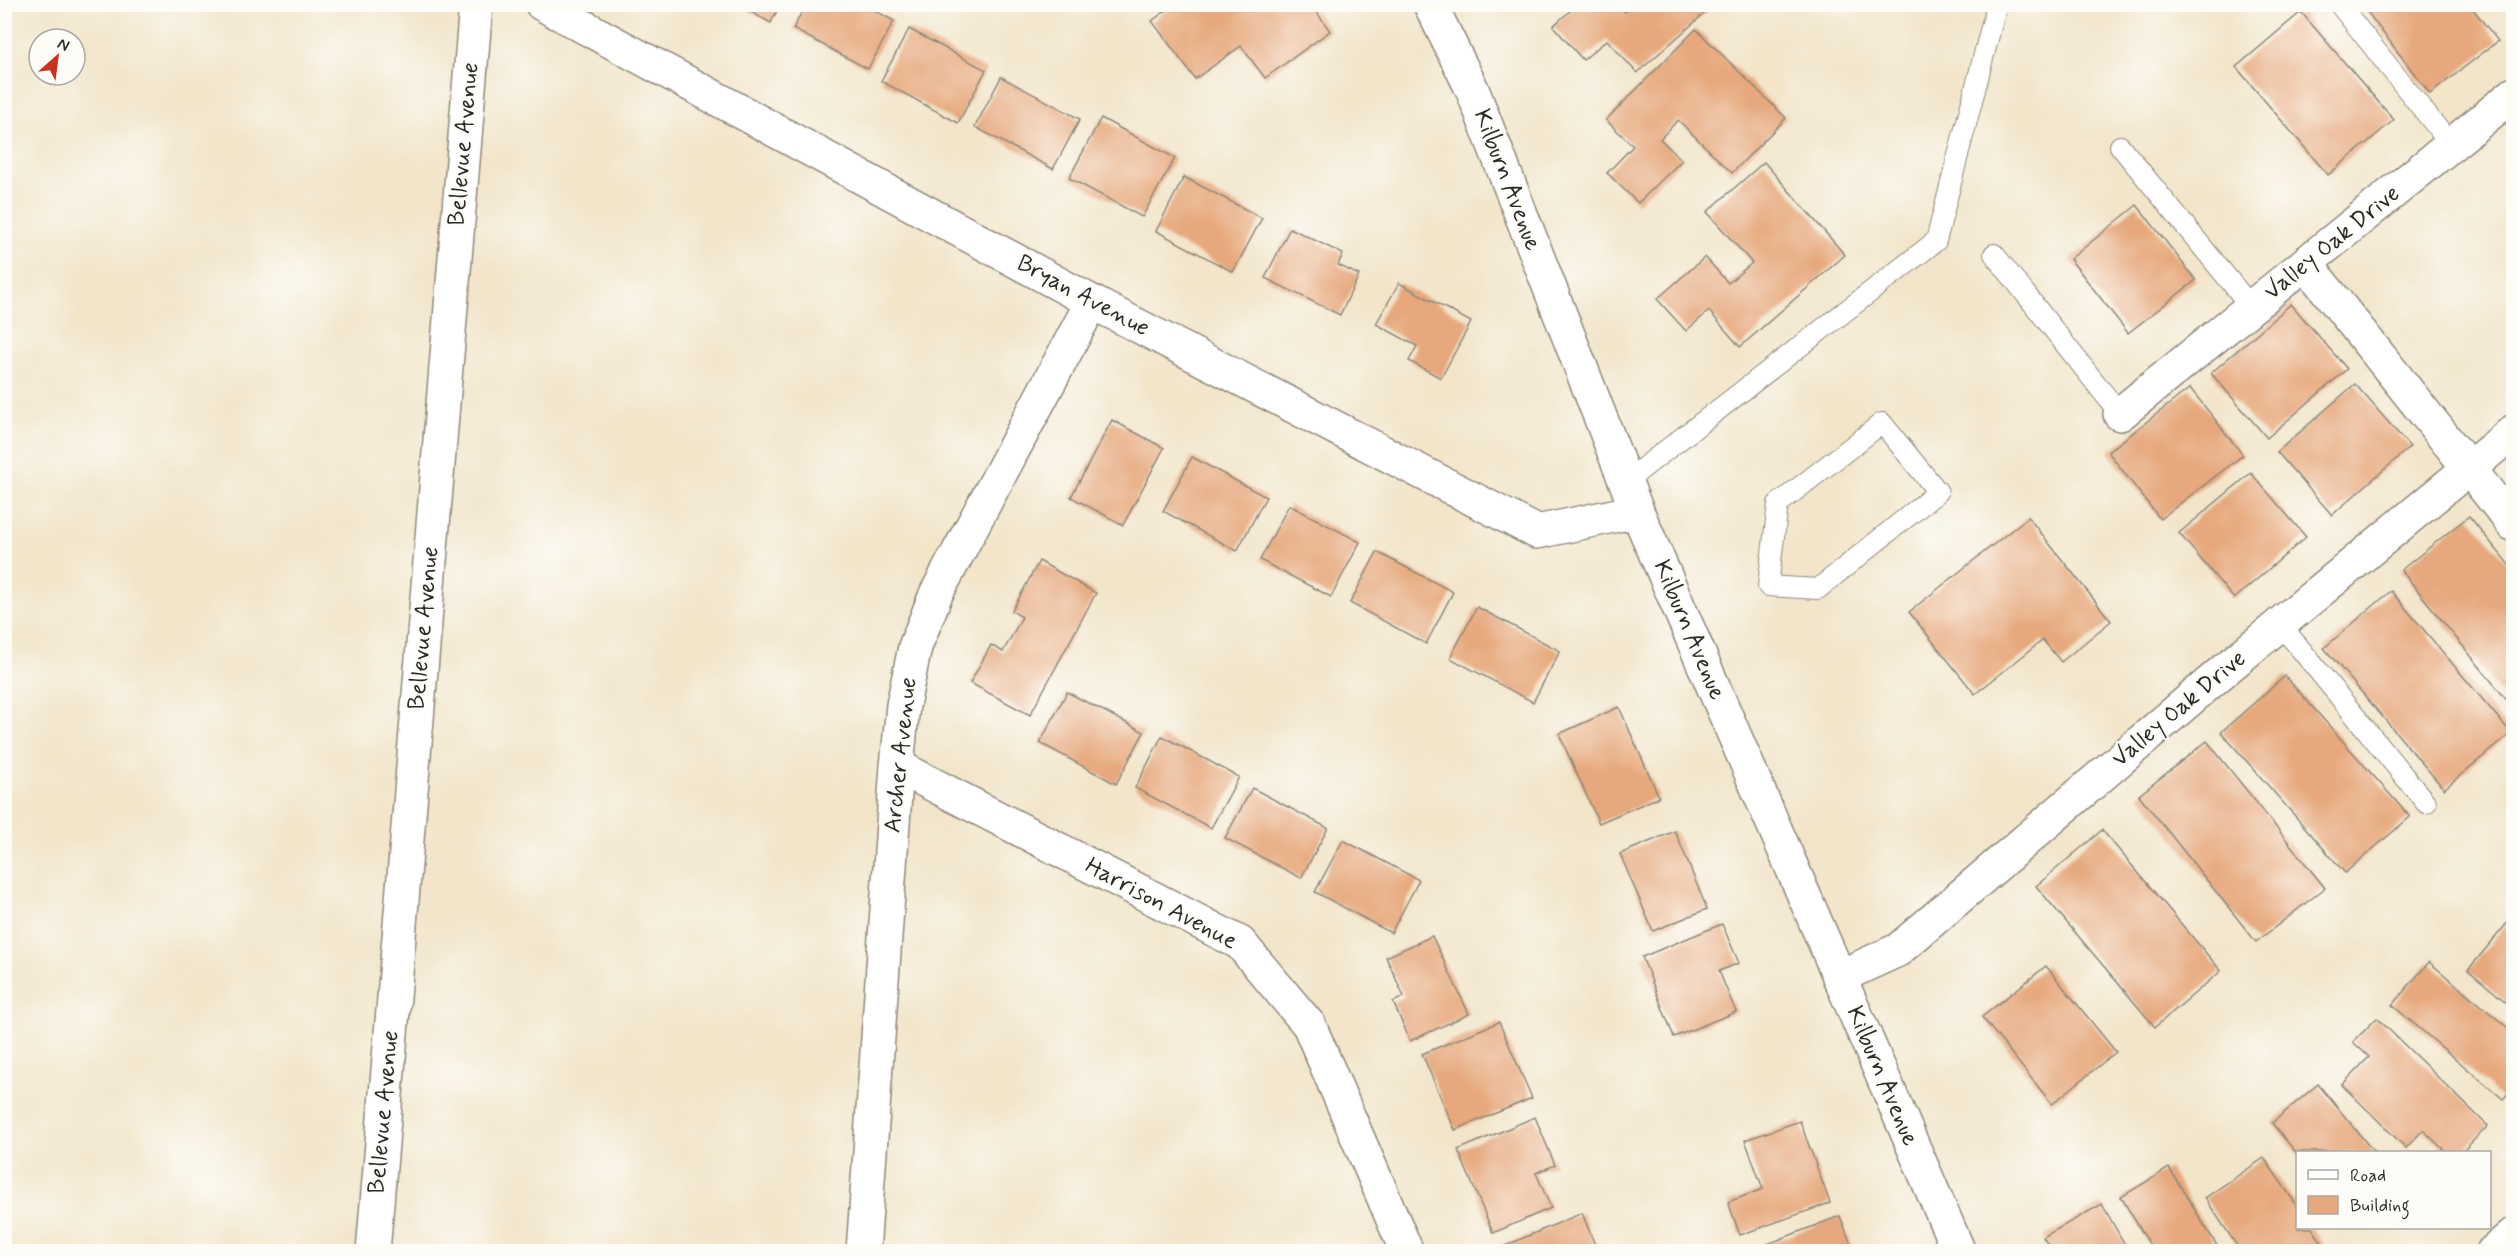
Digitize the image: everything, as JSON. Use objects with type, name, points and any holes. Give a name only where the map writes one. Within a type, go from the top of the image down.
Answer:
[{"type":"street","name":"Bellevue Avenue","points":[[373,1251],[476,4]]},
{"type":"street","name":"Bryan Avenue","points":[[542,4],[1092,302],[1537,532],[1631,496]]},
{"type":"street","name":"Kilburn Avenue","points":[[1430,4],[1472,89],[1631,496],[1959,1251]]},
{"type":"street","name":"Valley Oak Drive","points":[[2120,414],[2514,94]]},
{"type":"street","points":[[2306,264],[2514,525]]},
{"type":"street","name":"Archer Avenue","points":[[862,1251],[897,766],[903,705],[915,647],[936,594],[1092,302]]},
{"type":"street","name":"Valley Oak Drive","points":[[1839,976],[1898,950],[2280,624],[2514,431]]},
{"type":"street","name":"Harrison Avenue","points":[[897,766],[1240,943],[1309,1025],[1407,1251]]},
{"type":"street","points":[[2493,1251],[2514,1234]]},
{"type":"lane","points":[[1631,496],[1936,241],[1996,4]]},
{"type":"lane","points":[[2338,4],[2451,145]]},
{"type":"lane","points":[[2120,146],[2253,308]]},
{"type":"lane","points":[[1994,254],[2120,414]]},
{"type":"lane","points":[[1882,423],[1938,492],[1818,589],[1768,586],[1778,504],[1882,423]]},
{"type":"lane","points":[[2280,624],[2426,803]]},
{"type":"building","points":[[736,4],[780,4],[771,23]]},
{"type":"building","points":[[806,4],[863,4],[894,21],[868,69],[793,29]]},
{"type":"building","points":[[1175,4],[1311,4],[1330,31],[1265,78],[1241,46],[1195,79],[1152,21]]},
{"type":"building","points":[[1578,4],[1618,4],[1625,12],[1633,4],[1715,4],[1637,73],[1607,40],[1583,60],[1553,26]]},
{"type":"building","points":[[2361,4],[2469,4],[2498,41],[2430,94]]},
{"type":"building","points":[[2301,12],[2394,120],[2328,175],[2236,67]]},
{"type":"building","points":[[909,29],[986,70],[958,123],[881,81]]},
{"type":"building","points":[[1696,29],[1786,118],[1732,173],[1678,120],[1660,139],[1682,160],[1638,203],[1607,173],[1633,146],[1606,120]]},
{"type":"building","points":[[1001,77],[1080,119],[1053,169],[975,127]]},
{"type":"building","points":[[1101,118],[1175,158],[1142,217],[1069,178]]},
{"type":"building","points":[[1764,162],[1845,255],[1740,347],[1709,311],[1686,331],[1657,299],[1705,257],[1728,283],[1752,263],[1707,212]]},
{"type":"building","points":[[1184,177],[1262,218],[1233,272],[1156,231]]},
{"type":"building","points":[[2137,205],[2196,280],[2128,333],[2070,259]]},
{"type":"building","points":[[1290,228],[1343,254],[1338,265],[1359,275],[1340,315],[1265,278]]},
{"type":"building","points":[[1399,283],[1471,322],[1441,378],[1409,361],[1417,346],[1376,324]]},
{"type":"building","points":[[2291,304],[2347,369],[2267,438],[2211,373]]},
{"type":"building","points":[[2355,384],[2410,447],[2332,515],[2277,452]]},
{"type":"building","points":[[2190,388],[2243,455],[2160,519],[2108,452]]},
{"type":"building","points":[[1112,420],[1164,448],[1123,525],[1071,497]]},
{"type":"building","points":[[1192,457],[1266,497],[1237,551],[1163,511]]},
{"type":"building","points":[[2251,473],[2306,537],[2234,599],[2179,533]]},
{"type":"building","points":[[1289,505],[1360,542],[1331,597],[1260,560]]},
{"type":"building","points":[[2469,516],[2514,571],[2514,709],[2401,570]]},
{"type":"building","points":[[2028,517],[2111,621],[2061,662],[2043,640],[1975,694],[1909,612]]},
{"type":"building","points":[[1377,552],[1453,592],[1426,644],[1350,603]]},
{"type":"building","points":[[1039,561],[1096,593],[1030,715],[970,683],[991,645],[1003,652],[1022,617],[1012,611]]},
{"type":"building","points":[[2391,591],[2511,733],[2444,789],[2324,648]]},
{"type":"building","points":[[1477,607],[1560,651],[1533,702],[1450,658]]},
{"type":"building","points":[[2285,676],[2410,817],[2345,873],[2221,732]]},
{"type":"building","points":[[1067,692],[1144,732],[1116,784],[1040,743]]},
{"type":"building","points":[[1619,707],[1659,797],[1599,823],[1559,734]]},
{"type":"building","points":[[1162,736],[1239,777],[1211,828],[1135,788]]},
{"type":"building","points":[[2207,741],[2325,888],[2256,942],[2139,795]]},
{"type":"building","points":[[1252,788],[1328,828],[1301,878],[1225,838]]},
{"type":"building","points":[[2102,830],[2221,971],[2155,1027],[2036,886]]},
{"type":"building","points":[[1675,831],[1707,909],[1653,931],[1620,854]]},
{"type":"building","points":[[1343,840],[1419,880],[1391,933],[1315,892]]},
{"type":"building","points":[[2514,915],[2514,1009],[2468,970]]},
{"type":"building","points":[[1722,924],[1739,963],[1719,971],[1736,1012],[1674,1037],[1642,957]]},
{"type":"building","points":[[1432,936],[1469,1014],[1410,1041],[1393,1002],[1404,997],[1386,957]]},
{"type":"building","points":[[2429,962],[2514,1033],[2514,1087],[2503,1099],[2392,1005]]},
{"type":"building","points":[[2046,966],[2116,1052],[2052,1104],[1982,1017]]},
{"type":"building","points":[[2377,1018],[2488,1126],[2463,1151],[2445,1151],[2423,1130],[2406,1148],[2342,1085],[2369,1057],[2353,1042]]},
{"type":"building","points":[[1499,1022],[1532,1098],[1455,1130],[1422,1054]]},
{"type":"building","points":[[2318,1084],[2373,1151],[2296,1153],[2272,1123]]},
{"type":"building","points":[[1535,1117],[1555,1165],[1536,1173],[1551,1208],[1493,1233],[1458,1150]]},
{"type":"building","points":[[1800,1121],[1830,1203],[1740,1235],[1728,1202],[1763,1189],[1745,1140]]},
{"type":"building","points":[[2264,1158],[2296,1204],[2296,1229],[2313,1229],[2327,1250],[2325,1252],[2241,1252],[2205,1198]]},
{"type":"building","points":[[2169,1168],[2221,1252],[2154,1252],[2121,1197]]},
{"type":"building","points":[[2102,1204],[2129,1252],[2052,1252],[2043,1237]]},
{"type":"building","points":[[1582,1213],[1598,1252],[1505,1252],[1502,1247]]},
{"type":"building","points":[[1840,1216],[1854,1252],[1753,1252],[1752,1250]]}]
